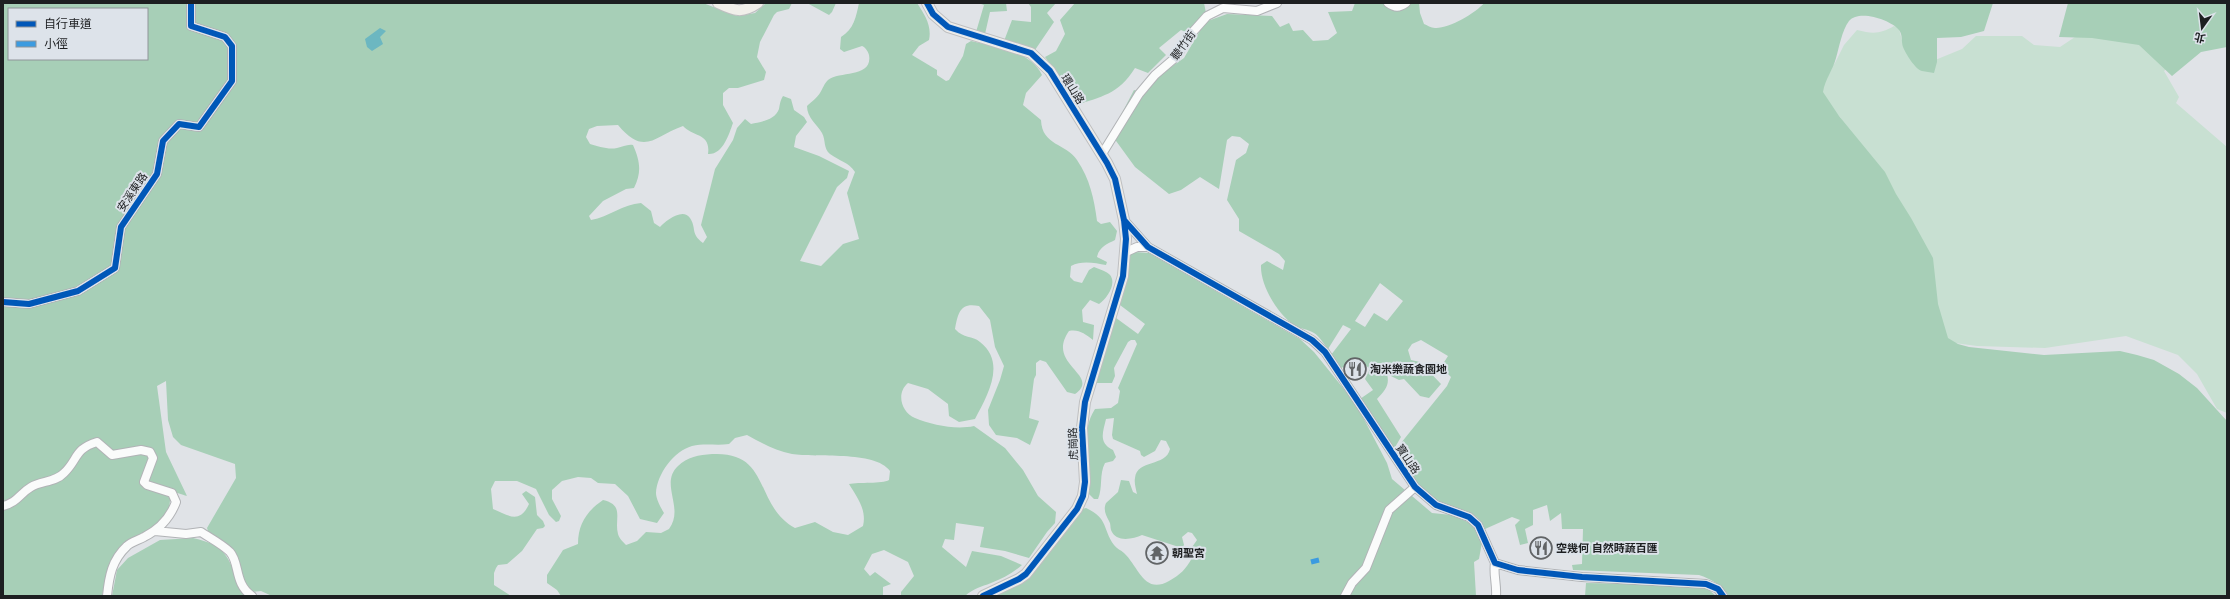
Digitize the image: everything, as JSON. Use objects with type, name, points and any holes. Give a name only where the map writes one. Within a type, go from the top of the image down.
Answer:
[{"type":"main road","points":[[718,3],[732,10],[748,10],[758,3]]},
{"type":"main road","name":"環山路","points":[[926,3],[933,14],[948,27],[1030,53],[1038,58],[1050,71],[1102,154],[1114,179],[1124,220],[1126,252]]},
{"type":"main road","name":"虎崗路","points":[[983,596],[1019,579],[1026,574],[1080,504],[1085,482],[1082,428],[1085,402],[1123,276],[1126,252]]},
{"type":"street","name":"安溪東路","points":[[3,302],[29,304],[78,291],[114,268],[121,227],[157,174],[163,141],[179,124],[199,127],[220,100],[232,81],[232,46],[225,37],[191,26],[191,3]]},
{"type":"street","name":"聽竹街","points":[[1102,154],[1139,94],[1155,76],[1176,57],[1190,35],[1206,16],[1223,8],[1257,11],[1277,3]]},
{"type":"street","points":[[1388,3],[1394,7],[1400,7],[1406,3]]},
{"type":"street","name":"寶山路","points":[[1124,220],[1148,247],[1312,340],[1325,352],[1415,487],[1436,506],[1468,517],[1478,525],[1495,563],[1493,570],[1497,584],[1496,596]]},
{"type":"street","points":[[1126,252],[1137,247],[1148,247]]},
{"type":"street","points":[[3,506],[14,503],[29,488],[58,478],[65,472],[76,455],[87,445],[97,442],[112,455],[141,450],[150,452],[153,458],[144,482],[147,485],[172,493],[176,502],[171,515],[155,532],[128,545],[114,562],[109,574],[107,596]]},
{"type":"street","points":[[1345,596],[1352,583],[1366,568],[1389,510],[1415,487]]},
{"type":"street","points":[[155,532],[186,534],[201,532],[231,553],[240,583],[247,593],[252,596]]},
{"type":"street","points":[[1495,563],[1518,570],[1582,577],[1706,584],[1718,589],[1723,596]]},
{"type":"green space","points":[[3,3],[703,3],[737,16],[755,13],[766,3],[792,3],[789,9],[777,12],[774,15],[760,42],[757,57],[766,72],[764,80],[738,88],[729,88],[723,93],[723,105],[733,123],[725,143],[718,151],[708,154],[707,142],[683,126],[657,139],[643,142],[635,140],[627,135],[618,125],[597,126],[589,129],[586,137],[590,144],[603,148],[617,148],[633,145],[639,161],[639,172],[634,188],[626,189],[603,201],[589,216],[591,220],[628,206],[641,203],[651,211],[654,223],[660,227],[674,216],[679,214],[687,215],[692,222],[696,236],[703,243],[707,237],[701,225],[715,169],[733,140],[737,128],[745,119],[751,124],[774,116],[779,109],[783,96],[791,99],[794,110],[804,117],[807,122],[796,136],[794,147],[819,156],[849,171],[847,178],[837,187],[800,261],[821,266],[843,244],[859,239],[847,193],[855,172],[850,166],[828,152],[825,147],[822,133],[810,117],[807,106],[819,95],[828,80],[833,77],[861,71],[869,62],[869,54],[862,46],[844,52],[840,49],[841,37],[852,26],[859,3],[917,3],[929,25],[930,35],[929,40],[919,46],[912,55],[937,70],[937,75],[946,81],[949,80],[963,56],[966,44],[971,41],[1001,48],[1021,55],[1036,67],[1042,75],[1026,93],[1023,105],[1041,120],[1042,128],[1050,140],[1067,150],[1077,160],[1091,189],[1097,221],[1101,224],[1110,222],[1117,231],[1115,240],[1104,246],[1097,257],[1107,262],[1106,265],[1080,263],[1071,266],[1070,277],[1074,281],[1082,283],[1089,270],[1094,267],[1105,271],[1110,275],[1112,284],[1109,293],[1099,304],[1090,300],[1082,310],[1083,322],[1094,325],[1093,340],[1082,332],[1069,331],[1063,343],[1067,361],[1079,375],[1082,381],[1082,387],[1075,394],[1067,392],[1046,362],[1040,360],[1036,363],[1036,375],[1034,379],[1029,418],[1039,421],[1030,445],[1017,438],[996,435],[989,425],[988,410],[1004,366],[995,347],[990,320],[979,306],[973,305],[964,307],[957,318],[955,329],[965,336],[974,338],[980,342],[988,350],[992,360],[992,380],[985,400],[975,419],[959,422],[949,416],[948,404],[928,389],[908,383],[904,387],[901,397],[903,407],[910,415],[929,423],[944,426],[974,426],[1005,448],[1023,470],[1038,496],[1056,512],[1055,523],[1029,558],[1005,551],[980,547],[984,527],[956,523],[954,540],[945,539],[942,547],[966,567],[972,551],[1001,556],[1022,565],[1007,576],[975,589],[965,596],[901,596],[901,592],[914,576],[908,562],[884,550],[872,554],[864,569],[870,576],[875,572],[891,584],[883,587],[883,596],[561,596],[557,590],[547,583],[547,575],[563,550],[578,544],[578,537],[584,519],[597,504],[603,500],[614,505],[617,513],[618,534],[626,545],[637,541],[646,532],[661,533],[669,529],[673,521],[674,513],[671,488],[673,473],[685,460],[694,457],[712,454],[731,455],[744,461],[754,470],[773,506],[782,518],[795,528],[815,522],[833,532],[848,535],[863,526],[864,520],[864,515],[860,504],[849,484],[889,480],[890,471],[882,464],[872,460],[858,457],[786,453],[763,444],[747,435],[735,438],[729,444],[692,446],[685,449],[673,458],[663,471],[657,486],[657,498],[664,513],[657,523],[640,519],[628,496],[615,484],[598,483],[591,478],[578,477],[562,481],[552,490],[552,499],[561,516],[559,521],[556,522],[549,515],[536,489],[517,481],[495,481],[491,489],[493,509],[514,517],[522,514],[529,504],[522,494],[526,491],[535,497],[537,515],[543,521],[545,526],[537,529],[522,551],[507,564],[498,565],[496,568],[494,573],[494,585],[511,596],[272,596],[261,591],[251,592],[246,588],[234,554],[208,531],[207,528],[236,478],[235,464],[181,445],[173,437],[168,420],[166,381],[157,386],[166,452],[187,496],[171,491],[169,510],[152,534],[117,555],[107,571],[102,596],[3,596]]},
{"type":"green space","points":[[807,3],[836,3],[829,15]]},
{"type":"green space","points":[[978,3],[1006,3],[1007,11],[990,12],[985,34],[976,32],[984,5]]},
{"type":"green space","points":[[1028,3],[1056,3],[1047,13],[1054,22],[1035,50],[1004,41],[1012,20],[1031,22],[1031,7]]},
{"type":"green space","points":[[1075,3],[1204,3],[1206,13],[1188,33],[1181,30],[1159,48],[1166,55],[1148,73],[1135,68],[1129,77],[1116,89],[1101,97],[1074,106],[1069,91],[1045,57],[1056,51],[1065,34],[1060,20]]},
{"type":"green space","points":[[1355,3],[1419,3],[1420,13],[1424,24],[1435,28],[1441,28],[1461,20],[1484,3],[1993,3],[1984,31],[1961,37],[1937,38],[1937,62],[1934,73],[1919,70],[1908,57],[1903,47],[1900,32],[1895,26],[1875,17],[1860,16],[1854,18],[1849,21],[1844,29],[1835,62],[1825,83],[1823,92],[1839,116],[1885,172],[1933,258],[1938,304],[1948,338],[1958,344],[1969,347],[2044,355],[2120,351],[2154,360],[2179,374],[2197,388],[2227,421],[2227,596],[1729,596],[1716,583],[1699,575],[1573,570],[1572,565],[1582,564],[1583,529],[1562,529],[1561,513],[1550,521],[1547,505],[1533,510],[1533,525],[1525,529],[1528,543],[1520,545],[1515,525],[1520,520],[1512,517],[1485,529],[1481,521],[1475,515],[1434,501],[1427,497],[1415,483],[1396,454],[1401,443],[1447,386],[1451,377],[1441,367],[1448,356],[1421,340],[1412,344],[1408,350],[1411,360],[1420,362],[1441,384],[1429,398],[1420,396],[1404,379],[1399,380],[1387,374],[1388,381],[1386,388],[1377,399],[1401,437],[1394,449],[1360,399],[1373,390],[1365,379],[1370,369],[1357,358],[1340,369],[1331,355],[1351,329],[1343,325],[1328,349],[1316,334],[1294,325],[1288,320],[1276,306],[1267,290],[1261,273],[1261,265],[1267,261],[1283,270],[1285,261],[1279,254],[1239,231],[1239,219],[1227,200],[1236,160],[1246,153],[1249,144],[1240,137],[1232,136],[1227,140],[1219,189],[1200,177],[1181,190],[1169,194],[1135,167],[1111,134],[1134,90],[1144,93],[1154,79],[1184,58],[1205,22],[1227,14],[1272,16],[1280,27],[1289,23],[1293,31],[1303,30],[1313,41],[1328,40],[1337,33],[1328,12],[1352,11]],"holes":[[[1380,283],[1403,301],[1387,321],[1374,313],[1365,327],[1355,321]]]},
{"type":"green space","points":[[2068,3],[2227,3],[2227,47],[2201,52],[2172,76],[2139,45],[2092,38],[2059,37]]},
{"type":"green space","points":[[1894,26],[1899,29],[1904,48],[1923,65],[1962,49],[1976,36],[2022,36],[2034,45],[2060,47],[2075,37],[2108,28],[2175,61],[2164,71],[2179,97],[2176,103],[2227,147],[2227,413],[2217,409],[2197,374],[2178,355],[2126,336],[2045,348],[1977,346],[1940,341],[1856,146],[1840,117],[1819,98],[1813,88],[1835,63],[1844,45],[1857,30],[1876,32],[1885,31]]},
{"type":"green space","points":[[1135,252],[1149,253],[1300,339],[1314,352],[1356,404],[1387,463],[1392,479],[1432,513],[1452,515],[1470,523],[1477,532],[1482,542],[1479,559],[1474,562],[1476,596],[987,596],[1008,590],[1019,584],[1082,509],[1086,508],[1102,520],[1110,539],[1116,548],[1124,553],[1143,578],[1148,582],[1161,584],[1169,581],[1177,576],[1187,566],[1192,558],[1190,550],[1197,540],[1192,533],[1188,532],[1182,537],[1184,545],[1182,548],[1142,535],[1125,539],[1117,537],[1113,534],[1105,512],[1106,503],[1118,492],[1121,480],[1129,481],[1133,492],[1137,494],[1135,478],[1137,472],[1146,465],[1158,461],[1167,455],[1170,449],[1166,441],[1161,440],[1155,451],[1144,457],[1141,455],[1140,451],[1113,439],[1114,418],[1106,419],[1103,441],[1113,450],[1116,457],[1113,461],[1105,463],[1103,467],[1098,499],[1094,499],[1088,493],[1086,439],[1090,418],[1095,409],[1111,408],[1118,403],[1120,391],[1118,388],[1137,344],[1135,340],[1128,342],[1114,368],[1115,376],[1112,383],[1094,383],[1112,315],[1138,334],[1145,324],[1116,302],[1130,254]]},
{"type":"green space","points":[[193,538],[205,541],[222,551],[230,563],[244,596],[112,596],[117,570],[128,558],[160,540]]},
{"type":"green space","points":[[1586,583],[1698,585],[1708,589],[1716,596],[1585,596]]},
{"type":"water","points":[[380,28],[386,31],[380,37],[383,44],[372,51],[367,47],[365,39]]},
{"type":"marked path","points":[[1311,562],[1319,560]]},
{"type":"cycle path","points":[[3,302],[29,304],[78,291],[115,268],[121,227],[157,174],[163,141],[179,124],[199,127],[232,81],[232,46],[225,37],[191,26],[191,3]]},
{"type":"cycle path","points":[[927,3],[933,14],[948,27],[1031,53],[1050,71],[1107,163],[1115,179],[1124,220],[1126,239],[1123,276],[1085,402],[1082,428],[1085,482],[1083,496],[1077,509],[1026,574],[1019,579],[983,596]]},
{"type":"cycle path","points":[[1124,220],[1148,247],[1312,340],[1325,352],[1415,487],[1436,505],[1469,517],[1478,525],[1495,563],[1518,570],[1582,577],[1706,584],[1718,589],[1723,596]]},
{"type":"place","name":"淘米樂蔬食園地","points":[[1355,369]]},
{"type":"place","name":"空幾何 自然時蔬百匯","points":[[1541,548]]},
{"type":"place","name":"朝聖宮","points":[[1157,553]]}]
